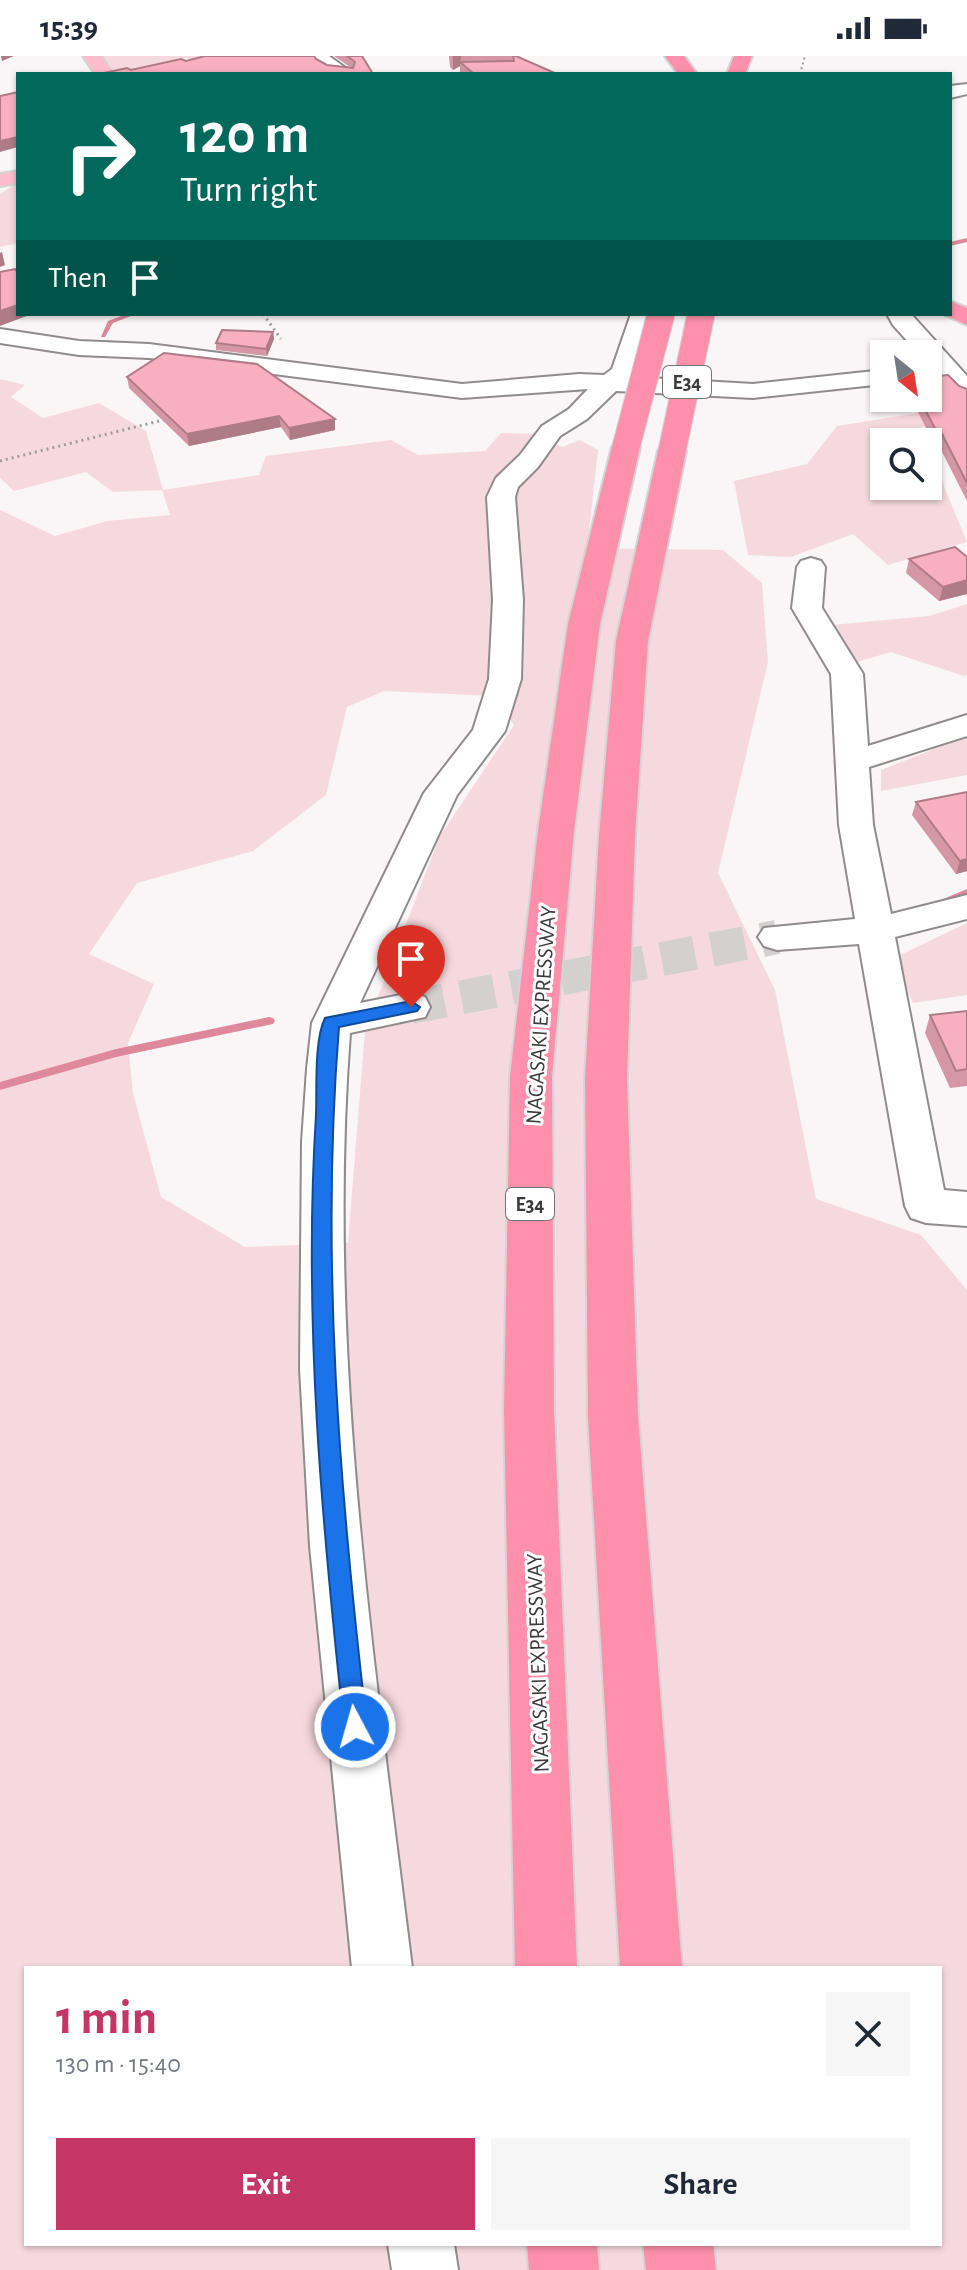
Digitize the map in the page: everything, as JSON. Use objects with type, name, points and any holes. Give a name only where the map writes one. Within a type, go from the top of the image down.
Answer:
[{"type":"highway","points":[[674,56],[686,72]]},
{"type":"highway","name":"NAGASAKI EXPRESSWAY","points":[[546,1966],[529,1410],[531,1077],[556,831],[584,624],[660,316]]},
{"type":"highway","name":"E34","points":[[651,1966],[613,1416],[606,1079],[617,836],[632,641],[701,316]]},
{"type":"highway","points":[[562,2246],[564,2270]]},
{"type":"highway","points":[[678,2246],[681,2270]]},
{"type":"street","points":[[320,56],[339,72]]},
{"type":"street","points":[[382,1966],[335,1546],[323,1369],[323,1142],[331,1023],[441,793],[489,731],[505,679],[508,600],[501,497],[506,484],[529,461],[551,431],[578,414],[623,372],[642,316]]},
{"type":"street","points":[[900,316],[948,379]]},
{"type":"street","points":[[0,336],[79,348],[149,351],[226,360],[462,391],[579,381],[753,391],[870,378]]},
{"type":"street","points":[[811,567],[807,608],[847,674],[855,761],[856,825],[926,1206],[967,1209]]},
{"type":"street","points":[[855,761],[967,725]]},
{"type":"street","points":[[777,937],[875,930],[967,907]]},
{"type":"street","points":[[331,1023],[411,1007]]},
{"type":"street","points":[[421,2246],[425,2270]]},
{"type":"path","points":[[0,461],[174,416]]},
{"type":"shaded area","points":[[99,56],[219,56],[206,64],[187,58],[111,72]]},
{"type":"shaded area","points":[[16,183],[16,243],[0,247],[0,194]]},
{"type":"shaded area","points":[[0,379],[25,385],[11,397],[43,418],[99,403],[146,431],[163,490],[259,475],[266,456],[391,440],[418,455],[485,451],[501,433],[531,434],[562,447],[580,440],[598,450],[587,548],[723,550],[762,583],[768,662],[718,873],[775,990],[816,1199],[921,1235],[967,1290],[967,2270],[0,2270],[0,510],[55,536],[107,521],[170,515],[162,490],[113,492],[86,472],[14,491],[0,478]],"holes":[[[384,691],[495,696],[514,725],[440,836],[365,1030],[348,1243],[245,1247],[161,1197],[133,1093],[128,1043],[154,984],[89,954],[137,883],[253,851],[326,795],[347,707]]]},
{"type":"shaded area","points":[[925,412],[941,412],[952,421],[920,428],[870,428],[870,500],[942,500],[942,482],[967,542],[888,565],[853,534],[791,557],[748,555],[734,481],[807,464],[837,426]]},
{"type":"shaded area","points":[[967,604],[967,675],[964,676],[891,652],[847,665],[832,625],[929,616]]},
{"type":"shaded area","points":[[967,736],[967,775],[881,791],[881,770]]},
{"type":"shaded area","points":[[967,923],[967,995],[913,1003],[894,958]]},
{"type":"building","points":[[205,56],[314,56],[327,65],[353,68],[355,62],[347,56],[362,56],[372,72],[108,72],[181,59],[186,61]]},
{"type":"building","points":[[513,56],[516,56],[552,72],[472,72],[460,62],[514,61]]},
{"type":"building","points":[[16,92],[16,137],[0,141],[0,96]]},
{"type":"building","points":[[16,270],[16,306],[0,311],[0,272]]},
{"type":"building","points":[[222,330],[273,332],[266,349],[216,343]]},
{"type":"building","points":[[164,353],[257,364],[335,419],[289,428],[279,416],[187,434],[127,377]]},
{"type":"building","points":[[948,375],[967,389],[967,483],[942,434],[942,428],[935,428],[926,412],[942,412],[942,376]]},
{"type":"building","points":[[955,547],[967,557],[967,580],[943,587],[909,559]]},
{"type":"building","points":[[967,792],[967,859],[960,861],[916,802]]},
{"type":"building","points":[[967,1011],[967,1069],[956,1071],[930,1015]]},
{"type":"waterway","points":[[952,244],[967,240]]},
{"type":"waterway","points":[[103,336],[110,322],[127,316]]},
{"type":"waterway","points":[[0,330],[28,334]]},
{"type":"waterway","points":[[940,904],[967,892]]},
{"type":"waterway","points":[[0,1086],[116,1053],[269,1021]]},
{"type":"tunnel","points":[[411,1007],[777,937]]},
{"type":"route","points":[[355,1727],[335,1546],[323,1369],[323,1142],[329,1046],[331,1023],[411,1007]]}]
